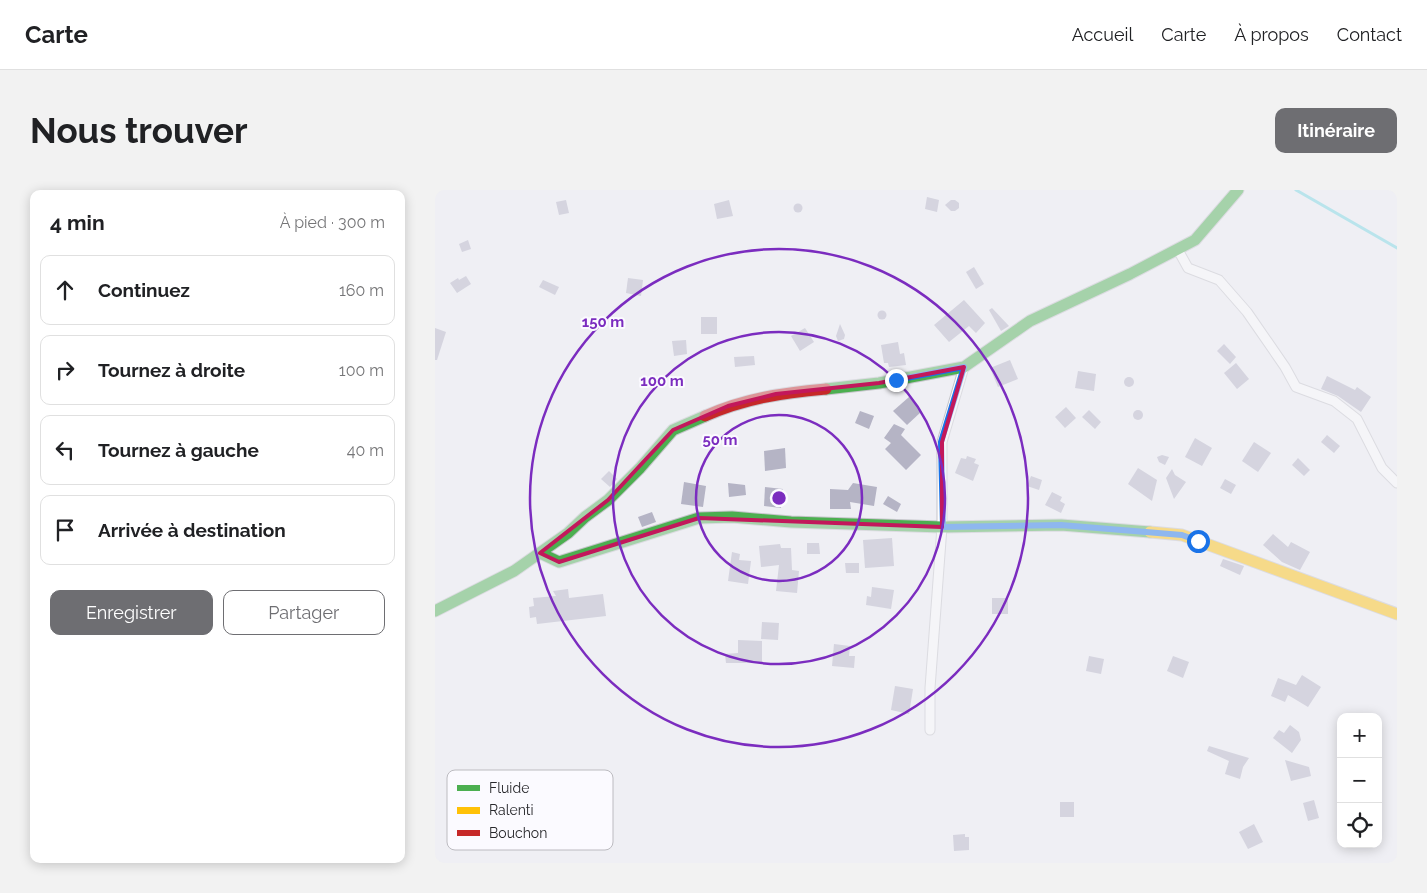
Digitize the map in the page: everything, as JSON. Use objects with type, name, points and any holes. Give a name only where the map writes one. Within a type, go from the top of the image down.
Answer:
[{"type":"street","points":[[435,611],[514,571],[568,533],[585,517],[608,500],[640,468],[673,430],[720,410],[775,394],[879,383],[964,367],[1030,321],[1195,240],[1238,190]]},
{"type":"street","points":[[1178,250],[1188,268],[1219,280],[1247,312],[1285,367],[1296,387],[1334,401],[1357,419],[1382,468],[1397,483]]},
{"type":"street","points":[[930,730],[931,682],[943,527],[941,442],[964,367]]},
{"type":"street","points":[[540,553],[559,562],[699,518],[732,517],[791,522],[943,527],[1061,525],[1182,535],[1397,614]]},
{"type":"highlighted area","points":[[964,367],[942,442],[942,527],[699,518],[559,562],[540,553],[608,500],[673,430],[728,406],[776,394],[879,383]]},
{"type":"building","points":[[927,197],[939,200],[937,212],[925,209]]},
{"type":"building","points":[[566,200],[569,213],[559,215],[556,202]]},
{"type":"building","points":[[729,200],[733,216],[717,219],[714,204]]},
{"type":"building","points":[[951,200],[959,203],[959,208],[955,211],[951,211],[945,205]]},
{"type":"building","points":[[798,203],[803,208],[798,213],[793,208]]},
{"type":"building","points":[[468,240],[471,249],[462,252],[459,244]]},
{"type":"building","points":[[974,267],[984,284],[976,289],[966,272]]},
{"type":"building","points":[[466,276],[471,284],[457,293],[450,283]]},
{"type":"building","points":[[628,278],[643,280],[641,296],[626,293]]},
{"type":"building","points":[[543,280],[559,287],[555,295],[539,287]]},
{"type":"building","points":[[964,300],[985,323],[976,333],[969,326],[949,342],[934,325]]},
{"type":"building","points":[[992,308],[1009,326],[1001,331],[989,310]]},
{"type":"building","points":[[882,311],[886,315],[882,319],[878,315]]},
{"type":"building","points":[[701,317],[717,317],[717,334],[701,334]]},
{"type":"building","points":[[840,324],[845,335],[844,339],[838,341],[836,336]]},
{"type":"building","points":[[435,328],[446,332],[437,360],[435,360]]},
{"type":"building","points":[[805,328],[814,342],[800,351],[791,336]]},
{"type":"building","points":[[686,340],[687,354],[674,356],[672,341]]},
{"type":"building","points":[[898,342],[900,354],[904,353],[906,365],[889,367],[888,363],[884,363],[881,345]]},
{"type":"building","points":[[1224,344],[1236,357],[1230,364],[1217,351]]},
{"type":"building","points":[[754,356],[755,365],[735,367],[734,357]]},
{"type":"building","points":[[1010,360],[1018,379],[998,387],[990,368]]},
{"type":"building","points":[[1236,363],[1249,379],[1237,389],[1224,373]]},
{"type":"building","points":[[1078,371],[1096,374],[1094,391],[1075,388]]},
{"type":"building","points":[[1327,376],[1355,390],[1357,387],[1371,397],[1361,412],[1338,396],[1321,389]]},
{"type":"building","points":[[1127,377],[1131,377],[1134,382],[1133,386],[1127,387],[1124,384],[1124,380]]},
{"type":"building","points":[[909,397],[921,412],[907,425],[893,411]]},
{"type":"building","points":[[1066,407],[1076,418],[1065,428],[1055,417]]},
{"type":"building","points":[[1089,410],[1101,422],[1095,429],[1082,417]]},
{"type":"building","points":[[1136,410],[1140,410],[1143,415],[1142,419],[1136,420],[1133,417],[1133,413]]},
{"type":"building","points":[[860,411],[874,416],[869,429],[855,423]]},
{"type":"building","points":[[894,424],[905,429],[901,435],[921,455],[906,470],[885,449],[891,443],[884,438]]},
{"type":"building","points":[[1327,435],[1340,446],[1334,453],[1321,442]]},
{"type":"building","points":[[1195,438],[1212,448],[1202,466],[1185,457]]},
{"type":"building","points":[[1254,442],[1271,453],[1258,472],[1242,461]]},
{"type":"building","points":[[785,448],[786,468],[765,471],[764,451]]},
{"type":"building","points":[[1162,455],[1169,457],[1165,465],[1159,462],[1157,457]]},
{"type":"building","points":[[967,456],[976,459],[974,463],[979,465],[973,481],[955,473],[961,458],[966,459]]},
{"type":"building","points":[[1298,458],[1310,470],[1304,476],[1292,465]]},
{"type":"building","points":[[1138,468],[1157,480],[1152,501],[1128,484]]},
{"type":"building","points":[[1172,469],[1175,475],[1186,482],[1174,499],[1166,478]]},
{"type":"building","points":[[609,471],[617,479],[610,487],[601,479]]},
{"type":"building","points":[[1031,476],[1042,480],[1039,490],[1027,486]]},
{"type":"building","points":[[1225,479],[1236,485],[1231,494],[1220,488]]},
{"type":"building","points":[[684,482],[706,486],[703,507],[681,504]]},
{"type":"building","points":[[728,483],[745,485],[746,495],[729,497]]},
{"type":"building","points":[[853,483],[877,487],[874,506],[850,502],[851,509],[830,509],[830,489],[848,490]]},
{"type":"building","points":[[765,487],[783,489],[781,508],[764,506]]},
{"type":"building","points":[[1052,492],[1062,497],[1060,501],[1065,504],[1061,513],[1045,505]]},
{"type":"building","points":[[888,496],[901,504],[897,512],[883,504]]},
{"type":"building","points":[[652,512],[656,522],[642,527],[638,517]]},
{"type":"building","points":[[1273,534],[1288,547],[1291,542],[1310,552],[1300,570],[1282,562],[1263,545]]},
{"type":"building","points":[[892,538],[894,566],[865,568],[863,540]]},
{"type":"building","points":[[807,543],[819,543],[820,554],[807,554]]},
{"type":"building","points":[[780,544],[781,548],[791,548],[792,570],[799,571],[797,593],[776,591],[779,565],[761,567],[759,546]]},
{"type":"building","points":[[732,552],[740,554],[739,560],[751,561],[748,584],[728,581]]},
{"type":"building","points":[[1223,559],[1244,566],[1240,575],[1220,566]]},
{"type":"building","points":[[845,563],[859,563],[859,573],[846,573]]},
{"type":"building","points":[[872,587],[894,590],[891,609],[866,605],[867,596],[871,597]]},
{"type":"building","points":[[568,589],[569,598],[603,594],[606,616],[537,624],[536,617],[530,618],[529,607],[534,606],[533,598],[556,596],[553,591]]},
{"type":"building","points":[[992,598],[1008,598],[1008,614],[992,614]]},
{"type":"building","points":[[762,622],[779,623],[778,640],[761,639]]},
{"type":"building","points":[[738,640],[762,641],[762,663],[726,663],[725,654],[738,653]]},
{"type":"building","points":[[834,644],[850,646],[849,656],[855,656],[854,668],[832,666]]},
{"type":"building","points":[[1089,656],[1104,659],[1101,674],[1086,671]]},
{"type":"building","points":[[1173,656],[1189,662],[1183,678],[1167,671]]},
{"type":"building","points":[[1302,675],[1321,687],[1308,707],[1288,695],[1285,702],[1271,696],[1278,678],[1296,685]]},
{"type":"building","points":[[895,686],[913,689],[909,714],[891,710]]},
{"type":"building","points":[[1290,725],[1299,732],[1301,740],[1292,753],[1273,738],[1279,730],[1284,733]]},
{"type":"building","points":[[1209,746],[1249,758],[1243,767],[1240,779],[1225,774],[1229,761],[1207,751]]},
{"type":"building","points":[[1285,760],[1309,767],[1311,776],[1291,781]]},
{"type":"building","points":[[1314,800],[1319,818],[1308,821],[1303,803]]},
{"type":"building","points":[[1060,802],[1074,802],[1074,817],[1060,817]]},
{"type":"building","points":[[1254,824],[1263,842],[1248,849],[1239,832]]},
{"type":"building","points":[[965,834],[965,837],[969,837],[969,850],[954,851],[953,835]]},
{"type":"waterway","points":[[1296,190],[1397,248]]},
{"type":"traffic: fast","points":[[826,389],[879,383],[964,367],[1030,321],[1130,274],[1195,240],[1238,190]]},
{"type":"traffic: fast","points":[[435,611],[514,571],[568,533],[585,517],[608,500],[640,468],[673,430],[705,416]]},
{"type":"traffic: fast","points":[[540,553],[559,562],[699,518],[732,517],[791,522],[942,527],[1061,525],[1150,532]]},
{"type":"traffic: slow","points":[[1150,532],[1182,535],[1397,614]]},
{"type":"traffic: jam","points":[[705,416],[764,397],[826,389]]},
{"type":"route","points":[[896,380],[964,367],[941,442],[943,527],[1061,525],[1182,535],[1198,541]]}]
